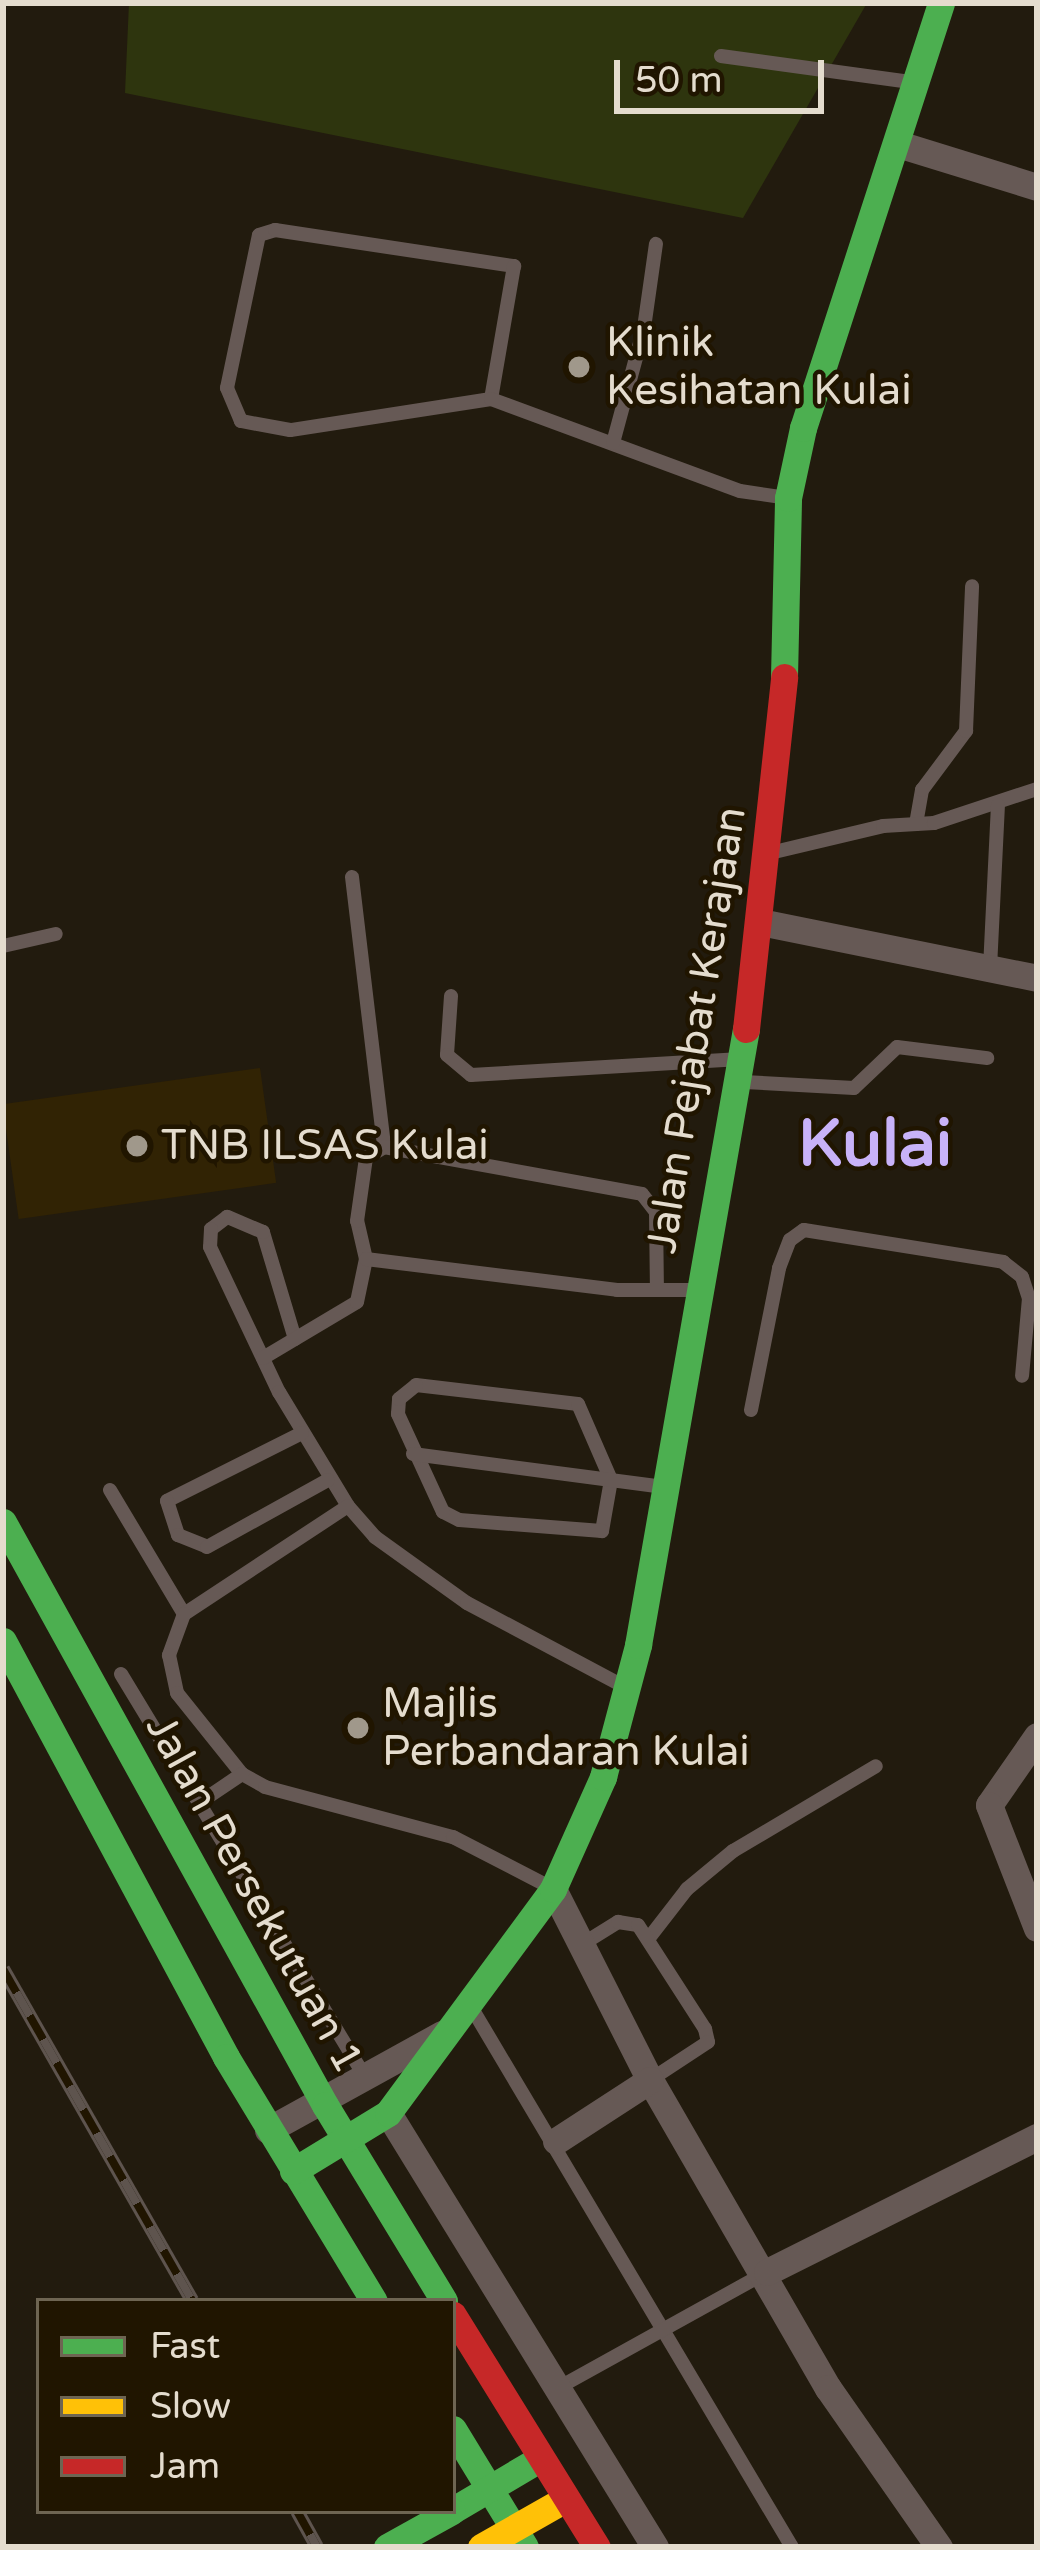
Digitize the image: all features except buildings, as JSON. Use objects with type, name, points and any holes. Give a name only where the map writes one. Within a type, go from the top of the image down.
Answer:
[{"type":"main road","name":"Jalan Pejabat Kerajaan","points":[[293,2171],[347,2143],[388,2113],[442,2034],[470,2005],[554,1889],[603,1777],[628,1688],[740,1070],[770,853],[788,498],[803,428],[941,3]]},
{"type":"main road","name":"Jalan Persekutuan 1","points":[[3,1522],[347,2143],[442,2298]]},
{"type":"main road","points":[[3,1641],[268,2130],[372,2298]]},
{"type":"main road","points":[[456,2320],[597,2547]]},
{"type":"main road","points":[[456,2434],[519,2538]]},
{"type":"main road","points":[[456,2509],[542,2458]]},
{"type":"main road","points":[[482,2547],[519,2538],[566,2499]]},
{"type":"main road","points":[[385,2547],[408,2514]]},
{"type":"main road","points":[[385,2547],[446,2514]]},
{"type":"street","points":[[898,144],[1037,187]]},
{"type":"street","points":[[760,922],[1037,977]]},
{"type":"street","points":[[1037,1736],[989,1805],[1037,1928]]},
{"type":"street","points":[[554,1889],[650,2080],[767,2272],[828,2388],[939,2547]]},
{"type":"street","name":"Jalan Pejabat Kerajaan","points":[[268,2130],[325,2104],[364,2075],[442,2034]]},
{"type":"street","points":[[556,2141],[650,2080]]},
{"type":"street","points":[[388,2113],[655,2547]]},
{"type":"street","points":[[767,2272],[1037,2137]]},
{"type":"lane","points":[[721,56],[916,83]]},
{"type":"lane","points":[[491,399],[514,266],[275,230],[260,235],[227,388],[241,421],[290,430],[491,399],[740,491],[788,498]]},
{"type":"lane","points":[[613,443],[644,328],[656,244]]},
{"type":"lane","points":[[916,824],[922,790],[966,731],[971,586]]},
{"type":"lane","points":[[770,853],[998,806],[1037,788]]},
{"type":"lane","points":[[990,968],[998,806]]},
{"type":"lane","points":[[352,877],[384,1147]]},
{"type":"lane","points":[[3,946],[56,934]]},
{"type":"lane","points":[[451,996],[447,1055],[471,1075],[740,1070],[854,1088],[897,1047],[987,1058]]},
{"type":"lane","points":[[263,1358],[357,1302],[366,1259],[357,1207],[366,1157],[384,1147],[642,1194],[656,1212],[657,1290]]},
{"type":"lane","points":[[295,1339],[262,1232],[227,1216],[212,1229],[210,1246],[302,1433],[347,1506],[375,1538],[466,1603],[628,1688]]},
{"type":"lane","points":[[751,1410],[779,1268],[790,1240],[804,1230],[1003,1262],[1029,1298],[1022,1376]]},
{"type":"lane","points":[[366,1259],[657,1290],[700,1290]]},
{"type":"lane","points":[[407,1388],[566,1400],[588,1414],[611,1480],[606,1524],[597,1535],[459,1520],[443,1512],[413,1454],[398,1414],[407,1388]]},
{"type":"lane","points":[[302,1433],[167,1501],[178,1535],[207,1547],[328,1480]]},
{"type":"lane","points":[[413,1454],[665,1487]]},
{"type":"lane","points":[[110,1490],[184,1614]]},
{"type":"lane","points":[[347,1506],[184,1614],[169,1654],[177,1693],[242,1774],[453,1837],[554,1889]]},
{"type":"lane","points":[[121,1674],[364,2075]]},
{"type":"lane","points":[[649,1938],[687,1889],[733,1851],[876,1766]]},
{"type":"lane","points":[[199,1802],[242,1774]]},
{"type":"lane","points":[[579,1946],[618,1922],[638,1925],[708,2042],[650,2080]]},
{"type":"lane","points":[[470,2005],[556,2141],[792,2547]]},
{"type":"lane","points":[[556,2389],[662,2326],[767,2272]]},
{"type":"shaded area","name":"TNB ILSAS Kulai","points":[[260,1068],[276,1183],[19,1219],[3,1104]]},
{"type":"green space","points":[[129,3],[867,3],[743,218],[125,93]]},
{"type":"railway","points":[[3,1969],[190,2298]]},
{"type":"railway","points":[[299,2514],[317,2547]]},
{"type":"traffic: fast","points":[[784,677],[788,498],[803,428],[941,3]]},
{"type":"traffic: fast","points":[[293,2171],[388,2113],[553,1889],[603,1777],[638,1645],[746,1029]]},
{"type":"traffic: fast","points":[[3,1522],[325,2105],[442,2298]]},
{"type":"traffic: fast","points":[[3,1641],[226,2057],[372,2298]]},
{"type":"traffic: fast","points":[[456,2434],[525,2547]]},
{"type":"traffic: fast","points":[[456,2508],[541,2458]]},
{"type":"traffic: fast","points":[[387,2547],[447,2514]]},
{"type":"traffic: slow","points":[[481,2547],[565,2499]]},
{"type":"traffic: jam","points":[[746,1029],[784,677]]},
{"type":"traffic: jam","points":[[456,2320],[597,2547]]},
{"type":"place","name":"Klinik Kesihatan Kulai","points":[[579,367]]},
{"type":"place","name":"TNB ILSAS Kulai","points":[[137,1146]]},
{"type":"place","name":"Majlis Perbandaran Kulai","points":[[358,1728]]},
{"type":"district","name":"Kulai","points":[[875,1145]]}]
